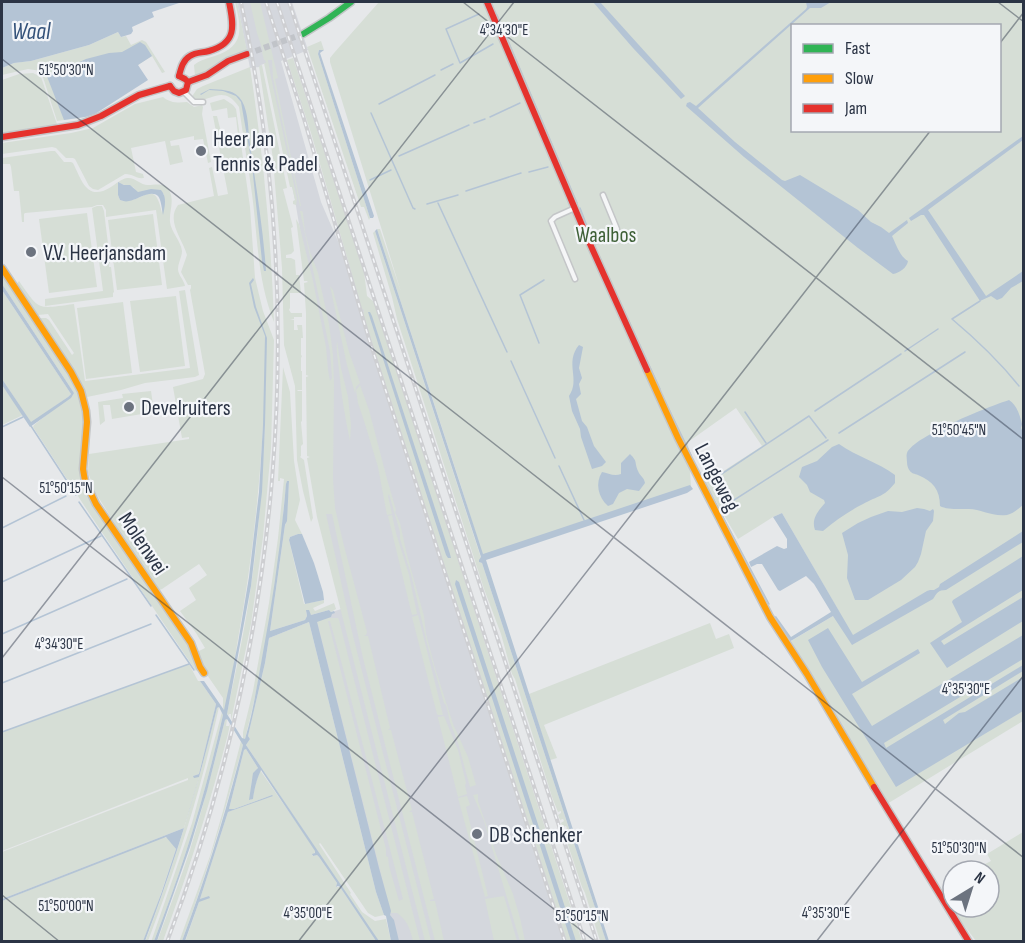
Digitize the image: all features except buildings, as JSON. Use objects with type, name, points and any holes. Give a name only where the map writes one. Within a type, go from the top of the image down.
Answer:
[{"type":"main road","points":[[179,76],[183,62],[192,54],[214,50],[230,40],[233,26],[229,2]]},
{"type":"main road","points":[[303,34],[351,2]]},
{"type":"main road","name":"Langeweg","points":[[487,2],[590,244],[678,438],[770,617],[969,942]]},
{"type":"main road","points":[[188,82],[207,75],[228,61],[247,54]]},
{"type":"main road","points":[[179,76],[184,77],[188,82],[188,87],[180,94],[172,90],[170,86],[172,79],[179,76]]},
{"type":"main road","points":[[2,137],[78,125],[101,116],[139,95],[170,86]]},
{"type":"main road","name":"Molenwei","points":[[2,268],[71,372],[81,391],[87,422],[83,469],[96,504],[191,643],[204,673]]},
{"type":"street","points":[[184,92],[194,102],[204,102]]},
{"type":"street","points":[[590,244],[617,229],[603,195]]},
{"type":"street","points":[[575,208],[551,220],[575,279]]},
{"type":"shaded area","points":[[237,2],[292,2],[308,50],[281,61],[321,202],[369,313],[574,941],[394,941],[312,619],[341,609],[313,481],[310,457],[308,283],[295,200],[266,63],[260,67],[250,68]]},
{"type":"green space","points":[[235,2],[237,2],[247,51],[228,57],[195,76],[194,65],[201,60],[225,52],[237,41],[239,20]]},
{"type":"green space","points":[[250,2],[260,2],[278,78],[275,79],[301,206],[273,78],[272,60],[268,60],[297,199],[296,205],[293,204],[295,200],[292,187],[290,187],[264,63],[266,63]]},
{"type":"green space","name":"Waalbos","points":[[379,2],[1023,2],[1023,721],[887,804],[791,641],[833,616],[841,615],[782,513],[738,539],[705,483],[762,446],[736,408],[688,442],[691,486],[483,557],[377,229],[380,229],[401,292],[330,58]]},
{"type":"green space","points":[[118,32],[121,37],[126,36],[131,45],[142,40],[146,42],[165,72],[162,73],[152,56],[138,65],[91,116],[57,121],[41,71],[28,69],[2,75],[2,68],[14,63],[31,61],[89,45]]},
{"type":"green space","points":[[321,41],[324,50],[319,50],[318,54],[369,220],[364,207],[361,207],[307,47]]},
{"type":"green space","points":[[293,58],[364,271],[367,296],[374,302],[582,941],[567,941],[363,314],[364,310],[287,60]]},
{"type":"green space","points":[[262,65],[287,188],[283,189],[293,227],[291,228],[294,251],[286,255],[286,258],[295,260],[301,293],[290,293],[289,310],[291,313],[302,313],[302,317],[294,317],[290,320],[294,320],[294,330],[298,330],[297,325],[302,325],[302,390],[297,391],[302,391],[303,444],[300,457],[304,460],[313,518],[311,522],[297,460],[295,386],[284,345],[282,268],[274,159],[259,66]]},
{"type":"green space","points":[[250,67],[266,194],[274,322],[261,274],[239,107],[233,100],[221,95],[204,100],[191,98],[197,89]]},
{"type":"green space","points":[[33,73],[41,77],[58,127],[2,134],[2,80],[19,74]]},
{"type":"green space","points":[[163,97],[174,102],[187,102],[194,107],[202,105],[211,162],[208,163],[203,139],[194,140],[194,136],[170,141],[171,146],[179,145],[183,162],[170,165],[165,141],[131,148],[136,172],[143,174],[144,178],[125,174],[98,190],[89,186],[75,159],[66,158],[56,148],[2,154],[2,143],[93,128],[135,104]]},
{"type":"green space","points":[[224,99],[236,109],[250,207],[255,278],[263,311],[274,340],[271,448],[263,537],[251,624],[231,721],[231,714],[228,716],[227,713],[251,586],[265,425],[263,426],[257,506],[247,586],[224,711],[223,698],[203,669],[197,652],[205,648],[180,611],[196,600],[189,588],[207,575],[199,564],[157,591],[95,492],[88,472],[89,454],[189,439],[189,437],[182,438],[173,387],[203,379],[205,374],[191,285],[188,285],[181,272],[187,255],[176,230],[174,217],[178,205],[214,196],[209,168],[212,167],[218,196],[228,194],[213,116],[217,116],[222,136],[238,135],[236,117],[228,118],[227,108],[212,111],[210,103]]},
{"type":"green space","points":[[55,151],[64,162],[73,163],[86,187],[96,192],[103,191],[127,178],[145,185],[159,184],[167,187],[172,198],[171,226],[182,251],[178,271],[185,286],[167,289],[156,210],[106,217],[103,205],[97,205],[25,213],[24,222],[22,222],[19,191],[14,191],[10,164],[2,164],[2,158]],"holes":[[[119,185],[133,187],[137,192],[164,194],[162,213],[159,202],[152,194],[136,199],[120,200]]]},
{"type":"green space","points":[[102,206],[104,211],[113,297],[45,306],[45,299],[103,291],[92,208]]},
{"type":"green space","points":[[300,211],[303,213],[310,252],[318,273],[333,355],[335,508],[367,632],[364,636],[368,636],[390,728],[388,730],[391,730],[412,810],[409,812],[412,812],[434,899],[430,901],[435,901],[444,941],[435,941],[363,658],[332,514],[326,514],[353,636],[431,941],[425,941],[317,517],[307,458],[310,457],[307,456],[306,377],[309,376],[306,375],[304,283],[308,282],[304,281],[296,219],[313,281],[330,381],[332,378],[330,351]]},
{"type":"green space","points":[[87,213],[97,287],[49,293],[39,219]]},
{"type":"green space","points":[[153,214],[162,285],[117,290],[108,220]]},
{"type":"green space","points":[[375,231],[481,558],[479,562],[482,563],[606,941],[600,941],[563,830],[567,828],[562,827],[561,823],[564,821],[560,820],[558,815],[561,811],[558,812],[552,797],[501,634],[484,589],[397,319],[373,233]]},
{"type":"green space","points":[[2,271],[77,388],[85,423],[83,478],[87,493],[192,649],[198,669],[196,671],[33,427],[74,393],[2,284]]},
{"type":"green space","points":[[19,281],[40,306],[74,304],[85,381],[190,368],[179,291],[185,290],[199,375],[145,383],[87,397],[79,379],[40,318],[49,320],[72,355],[74,353],[48,314],[35,313],[16,285]]},
{"type":"green space","points":[[330,286],[360,383],[355,393],[347,365]]},
{"type":"green space","points":[[2,290],[71,394],[31,423],[2,379]]},
{"type":"green space","points":[[176,296],[185,366],[140,372],[130,301]]},
{"type":"green space","points":[[123,302],[132,373],[86,379],[77,308]]},
{"type":"green space","points":[[337,341],[348,397],[350,441],[341,388]]},
{"type":"green space","points":[[283,367],[290,392],[294,461],[300,500],[295,520],[302,534],[290,537],[289,540],[304,604],[324,600],[324,603],[313,608],[315,611],[334,603],[336,609],[311,615],[306,611],[305,620],[270,631],[286,524],[289,483],[287,481],[280,550],[269,621],[256,692],[245,739],[243,739],[269,603],[278,538],[284,479],[280,478],[278,481]]},
{"type":"green space","points":[[2,385],[23,415],[2,425]]},
{"type":"green space","points":[[360,385],[400,523],[435,668],[476,785],[470,787],[427,643],[389,494],[392,514],[387,515],[378,467],[358,403],[356,390]]},
{"type":"green space","points":[[151,391],[154,412],[112,419],[110,405],[103,405],[105,421],[100,425],[98,402],[123,398],[122,394]]},
{"type":"green space","points":[[392,515],[417,614],[412,615],[388,516]]},
{"type":"green space","points":[[418,615],[443,715],[437,714],[412,617]]},
{"type":"green space","points":[[328,618],[339,620],[420,941],[413,941],[404,919],[397,913],[391,913],[317,621]],"holes":[[[328,621],[330,621],[403,899],[399,901]]]},
{"type":"green space","points":[[309,622],[376,892],[384,915],[375,917],[368,913],[319,844],[362,912],[375,921],[386,919],[391,941],[378,941],[246,745],[250,739],[248,736],[269,638]]},
{"type":"green space","points":[[710,623],[716,639],[729,634],[734,648],[544,725],[557,758],[550,760],[529,694]]},
{"type":"green space","points":[[189,664],[198,681],[216,704],[199,774],[193,776],[199,777],[184,828],[2,899],[2,852],[188,780],[188,778],[2,851],[2,732]]},
{"type":"green space","points":[[219,707],[205,767],[179,855],[148,941],[145,942],[185,826]]},
{"type":"green space","points":[[222,712],[216,744],[193,830],[165,913],[154,941],[151,942],[192,823]]},
{"type":"green space","points":[[444,716],[458,750],[466,783],[467,794],[458,797],[438,718]]},
{"type":"green space","points":[[227,719],[226,726],[230,723],[228,734],[198,838],[163,941],[157,942],[190,850]]},
{"type":"green space","points":[[241,741],[243,745],[215,844],[191,917],[182,941],[179,942],[210,856]]},
{"type":"green space","points":[[246,749],[258,768],[252,779],[250,800],[253,798],[260,770],[316,851],[312,856],[319,857],[337,883],[336,887],[340,887],[376,941],[185,942],[202,899],[200,899],[228,812],[273,795],[229,809]]},
{"type":"green space","points":[[478,794],[478,801],[496,854],[513,894],[525,941],[520,941],[484,821],[473,795]]},
{"type":"green space","points":[[467,796],[470,805],[466,807],[488,896],[485,897],[458,798]]},
{"type":"green space","points":[[1023,832],[1023,941],[976,941],[959,919],[1001,919],[1001,859],[990,859],[987,854]]},
{"type":"green space","points":[[163,837],[168,838],[176,849],[143,941],[2,942],[2,901]]},
{"type":"green space","points":[[504,896],[517,941],[494,941],[485,899]]},
{"type":"water","name":"Waal","points":[[2,2],[182,2],[152,12],[154,17],[132,27],[131,34],[121,37],[118,32],[89,45],[2,68]]},
{"type":"water","points":[[593,2],[600,2],[685,96],[681,99]]},
{"type":"water","points":[[806,2],[831,2],[821,8],[810,8],[698,108],[782,180],[800,175],[858,210],[871,222],[889,233],[907,220],[908,223],[892,236],[900,253],[908,261],[904,268],[893,274],[744,157],[686,106],[690,102],[696,106],[807,7]]},
{"type":"water","points":[[140,42],[145,45],[152,56],[138,65],[148,80],[95,114],[64,120],[46,74],[54,74],[86,59],[122,52]]},
{"type":"water","points":[[319,50],[324,50],[320,53],[373,218],[370,218],[318,54]]},
{"type":"water","points":[[210,89],[226,90],[236,94],[242,101],[246,111],[266,271],[264,271],[262,261],[252,165],[241,102],[236,96],[223,91],[209,90],[200,94]]},
{"type":"water","points":[[1023,136],[1023,140],[928,210],[986,296],[1023,271],[1023,281],[1011,288],[1002,298],[997,300],[991,296],[980,301],[924,215],[911,221],[909,218]]},
{"type":"water","points":[[118,182],[130,185],[138,192],[151,189],[161,190],[165,199],[163,215],[160,200],[155,194],[128,201],[120,200]]},
{"type":"water","points":[[377,229],[483,554],[690,485],[693,489],[687,493],[486,560],[609,941],[606,941],[482,563],[479,562],[481,557],[375,231]]},
{"type":"water","points":[[253,278],[251,284],[256,307],[267,338],[262,492],[251,586],[227,714],[242,738],[245,739],[255,699],[270,615],[286,484],[289,481],[287,521],[270,631],[305,620],[306,610],[309,610],[311,615],[329,610],[335,613],[317,622],[391,911],[390,915],[394,920],[399,941],[391,941],[386,916],[376,892],[309,622],[269,638],[248,736],[250,739],[246,745],[379,941],[376,941],[340,887],[336,887],[337,883],[319,857],[313,856],[315,851],[261,770],[253,799],[249,800],[253,773],[258,768],[246,749],[229,809],[273,796],[228,812],[200,899],[209,896],[210,898],[199,902],[185,941],[182,941],[215,844],[243,745],[227,719],[190,847],[157,941],[154,941],[175,886],[209,773],[223,715],[219,707],[199,777],[194,778],[193,776],[199,774],[216,704],[200,681],[204,681],[224,710],[249,577],[259,492],[265,336],[254,307],[249,283]]},
{"type":"water","points":[[2,284],[74,393],[71,398],[30,427],[2,385],[2,379],[31,422],[71,394],[2,290]]},
{"type":"water","points":[[368,312],[372,316],[451,558],[446,555]]},
{"type":"water","points":[[579,345],[583,347],[579,368],[582,378],[579,384],[581,394],[576,399],[582,421],[587,427],[594,446],[606,462],[592,469],[569,396],[574,383],[573,358]]},
{"type":"water","points":[[1009,400],[1018,411],[1024,435],[1023,505],[1007,515],[940,506],[939,495],[935,487],[928,480],[909,470],[907,453],[923,438],[937,430]]},
{"type":"water","points":[[839,444],[895,475],[895,483],[884,494],[853,510],[823,531],[815,530],[815,519],[825,503],[824,500],[810,492],[799,477],[802,467],[817,461],[832,447]]},
{"type":"water","points":[[630,454],[645,483],[639,491],[627,489],[619,493],[613,504],[608,506],[599,490],[600,476],[602,472],[613,475],[621,474],[621,463]]},
{"type":"water","points":[[917,508],[934,511],[933,521],[926,531],[921,554],[915,567],[901,580],[868,600],[855,600],[847,578],[848,555],[842,533],[858,523],[888,511],[902,512]]},
{"type":"water","points":[[782,513],[853,635],[927,591],[939,587],[940,584],[1023,531],[1023,542],[946,590],[939,591],[933,599],[852,645],[833,616],[789,642],[774,617],[776,616],[791,637],[831,612],[814,584],[806,576],[780,591],[762,564],[751,567],[749,562],[777,546],[787,548],[787,539],[773,517]]},
{"type":"water","points":[[302,534],[314,563],[324,600],[305,604],[289,540],[290,537]]},
{"type":"water","points":[[1023,556],[1023,590],[941,641],[944,645],[1023,597],[1023,621],[947,668],[930,643],[962,622],[953,600]]},
{"type":"water","points":[[456,580],[459,582],[576,941],[571,941],[455,584]]},
{"type":"water","points":[[828,628],[862,682],[918,649],[920,653],[852,694],[872,726],[1023,635],[1023,659],[884,743],[886,748],[1023,665],[1023,671],[943,720],[945,724],[959,713],[965,712],[1023,677],[1023,711],[896,787],[822,667],[808,640]]},
{"type":"water","points":[[184,828],[145,941],[143,941],[176,849],[166,837],[2,901],[2,899]]},
{"type":"waterway","points":[[479,14],[446,29],[460,63],[493,44]]},
{"type":"waterway","points":[[497,15],[577,203]]},
{"type":"waterway","points":[[441,70],[453,64]]},
{"type":"waterway","points":[[379,104],[435,75]]},
{"type":"waterway","points":[[490,117],[520,103]]},
{"type":"waterway","points":[[371,113],[415,209]]},
{"type":"waterway","points":[[474,123],[485,119]]},
{"type":"waterway","points":[[399,156],[469,125]]},
{"type":"waterway","points":[[529,172],[548,167]]},
{"type":"waterway","points":[[370,180],[391,170]]},
{"type":"waterway","points":[[466,191],[521,173]]},
{"type":"waterway","points":[[427,204],[458,195]]},
{"type":"waterway","points":[[438,203],[507,352]]},
{"type":"waterway","points":[[580,208],[592,239]]},
{"type":"waterway","points":[[594,245],[660,389]]},
{"type":"waterway","points":[[539,343],[520,295],[544,280]]},
{"type":"waterway","points":[[980,301],[952,319],[987,351],[1019,386]]},
{"type":"waterway","points":[[905,351],[938,329]]},
{"type":"waterway","points":[[839,433],[965,352]]},
{"type":"waterway","points":[[815,411],[901,354]]},
{"type":"waterway","points":[[511,361],[555,458]]},
{"type":"waterway","points":[[662,395],[691,455]]},
{"type":"waterway","points":[[745,412],[766,443]]},
{"type":"waterway","points":[[717,477],[809,416],[826,438]]},
{"type":"waterway","points":[[2,427],[23,417]]},
{"type":"waterway","points":[[31,426],[76,495]]},
{"type":"waterway","points":[[720,509],[828,440]]},
{"type":"waterway","points":[[559,466],[584,520]]},
{"type":"waterway","points":[[707,487],[769,604]]},
{"type":"waterway","points":[[2,528],[66,496]]},
{"type":"waterway","points":[[79,502],[151,606]]},
{"type":"waterway","points":[[2,582],[101,536]]},
{"type":"waterway","points":[[2,634],[127,579]]},
{"type":"waterway","points":[[156,615],[194,670]]},
{"type":"waterway","points":[[2,683],[151,624]]},
{"type":"waterway","points":[[2,732],[189,664]]},
{"type":"tunnel","points":[[247,54],[303,34]]},
{"type":"railway","points":[[167,942],[205,829],[236,713],[258,595],[272,477],[278,358],[274,238],[262,120],[241,2]]},
{"type":"railway","points":[[266,2],[304,119],[369,339],[565,942]]},
{"type":"railway","points":[[277,2],[585,942]]},
{"type":"railway","points":[[289,2],[597,942]]},
{"type":"traffic: fast","points":[[303,34],[351,2]]},
{"type":"traffic: slow","points":[[2,268],[71,372],[81,391],[87,422],[83,469],[85,481],[96,504],[191,643],[204,673]]},
{"type":"traffic: slow","points":[[647,370],[678,438],[770,617],[807,674],[874,787]]},
{"type":"traffic: jam","points":[[179,76],[188,58],[218,48],[229,38],[232,26],[229,2]]},
{"type":"traffic: jam","points":[[487,2],[590,244],[647,370]]},
{"type":"traffic: jam","points":[[188,82],[207,75],[228,61],[247,54]]},
{"type":"traffic: jam","points":[[170,86],[179,93],[186,90],[188,82],[179,76]]},
{"type":"traffic: jam","points":[[2,137],[78,125],[101,116],[139,95],[170,86]]},
{"type":"traffic: jam","points":[[874,787],[969,942]]},
{"type":"place","name":"Heer Jan Tennis & Padel","points":[[201,151]]},
{"type":"place","name":"V.V. Heerjansdam","points":[[31,252]]},
{"type":"place","name":"Develruiters","points":[[129,407]]},
{"type":"place","name":"DB Schenker","points":[[477,834]]}]
